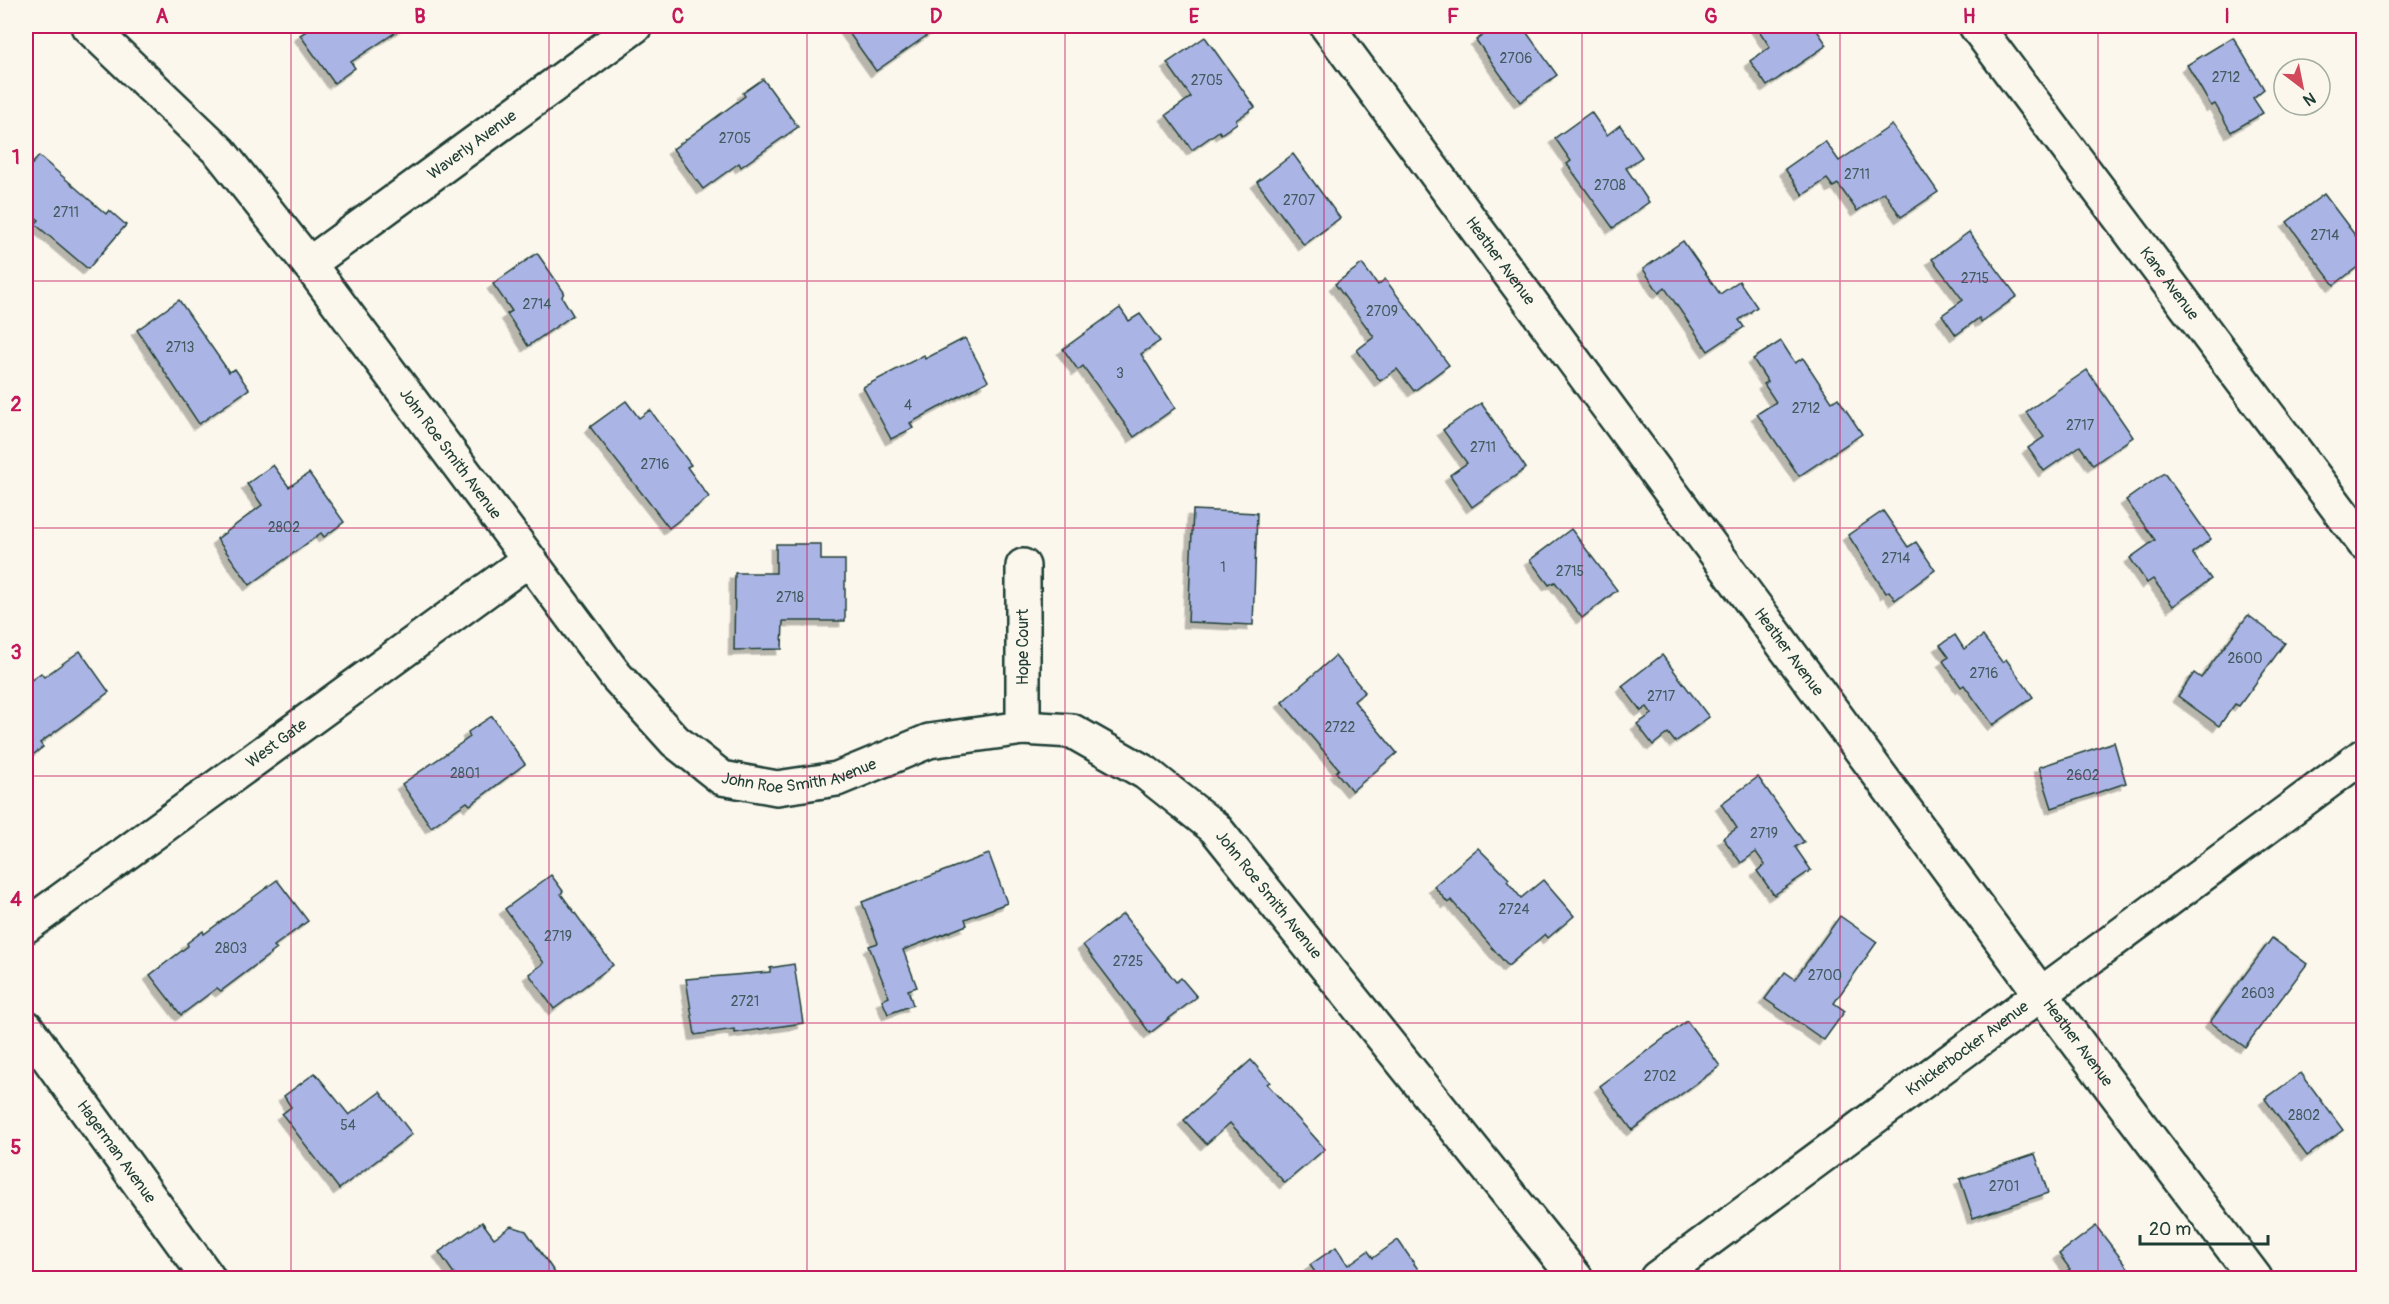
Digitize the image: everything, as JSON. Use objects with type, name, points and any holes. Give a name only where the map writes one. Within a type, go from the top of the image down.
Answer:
[{"type":"street","name":"John Roe Smith Avenue","points":[[88,26],[220,152],[309,264],[616,676],[675,741],[722,778],[777,788],[837,779],[929,741],[1023,728],[1072,731],[1146,772],[1215,828],[1576,1278]]},
{"type":"street","name":"Waverly Avenue","points":[[309,264],[635,26]]},
{"type":"street","name":"Heather Avenue","points":[[1327,26],[2041,994],[2255,1278]]},
{"type":"street","name":"Kane Avenue","points":[[1976,26],[2364,543]]},
{"type":"street","name":"West Gate","points":[[26,926],[528,560]]},
{"type":"street","name":"Hope Court","points":[[1023,566],[1023,728]]},
{"type":"street","name":"Knickerbocker Avenue","points":[[1657,1278],[2364,755]]},
{"type":"street","name":"Hagerman Avenue","points":[[26,1027],[208,1278]]},
{"type":"building","points":[[314,26],[405,26],[351,62],[355,68],[334,83],[300,35]]},
{"type":"building","points":[[844,26],[938,26],[939,27],[876,71]]},
{"type":"building","points":[[1497,26],[1522,26],[1557,75],[1520,102],[1476,40]]},
{"type":"building","points":[[1756,26],[1814,26],[1827,45],[1767,86],[1750,61],[1770,47]]},
{"type":"building","points":[[1205,37],[1255,107],[1221,134],[1219,131],[1192,150],[1166,115],[1191,97],[1167,63]]},
{"type":"building","points":[[2233,37],[2264,89],[2253,98],[2263,113],[2231,132],[2215,104],[2211,106],[2187,65]]},
{"type":"building","points":[[763,79],[798,127],[741,167],[739,163],[703,189],[673,149],[745,96],[743,93]]},
{"type":"building","points":[[1591,112],[1607,135],[1620,125],[1642,157],[1626,168],[1649,202],[1613,228],[1567,164],[1571,161],[1555,138]]},
{"type":"building","points":[[1892,125],[1938,192],[1901,217],[1884,192],[1857,211],[1838,184],[1833,187],[1827,179],[1803,195],[1785,169],[1825,141],[1839,161]]},
{"type":"building","points":[[1293,154],[1340,218],[1304,245],[1257,182]]},
{"type":"building","points":[[39,156],[106,214],[109,210],[126,225],[88,269],[35,224],[39,220],[26,210],[26,171]]},
{"type":"building","points":[[2324,194],[2364,247],[2364,262],[2334,285],[2287,222]]},
{"type":"building","points":[[1969,232],[2017,296],[1981,322],[1979,318],[1956,335],[1942,315],[1963,300],[1932,259]]},
{"type":"building","points":[[1683,241],[1720,294],[1739,281],[1757,307],[1739,320],[1744,327],[1708,351],[1665,288],[1659,293],[1643,269]]},
{"type":"building","points":[[537,253],[564,292],[562,297],[573,315],[528,346],[507,314],[512,311],[493,284]]},
{"type":"building","points":[[1362,264],[1378,285],[1385,279],[1449,365],[1414,391],[1397,369],[1380,381],[1357,350],[1374,337],[1335,284]]},
{"type":"building","points":[[179,300],[229,372],[235,369],[249,389],[199,424],[137,330]]},
{"type":"building","points":[[1120,308],[1129,321],[1140,314],[1160,341],[1141,354],[1175,408],[1134,437],[1083,366],[1078,370],[1063,349]]},
{"type":"building","points":[[965,338],[988,381],[910,423],[913,428],[891,439],[863,387],[924,355],[925,359]]},
{"type":"building","points":[[1781,341],[1795,363],[1803,358],[1832,402],[1838,398],[1862,434],[1799,476],[1757,414],[1776,402],[1764,384],[1768,382],[1753,359]]},
{"type":"building","points":[[2087,370],[2133,437],[2093,465],[2080,446],[2044,471],[2028,448],[2044,437],[2026,412]]},
{"type":"building","points":[[626,401],[639,418],[650,410],[691,465],[687,467],[709,497],[669,528],[590,427]]},
{"type":"building","points":[[1481,403],[1526,468],[1472,507],[1450,475],[1467,463],[1443,430]]},
{"type":"building","points":[[273,465],[289,487],[309,473],[344,522],[324,537],[321,533],[250,585],[217,539],[262,505],[247,484]]},
{"type":"building","points":[[2164,473],[2211,539],[2192,553],[2211,579],[2173,606],[2153,579],[2147,583],[2130,558],[2155,540],[2126,500]]},
{"type":"building","points":[[1193,510],[1257,513],[1253,625],[1188,622]]},
{"type":"building","points":[[1883,511],[1908,547],[1916,542],[1935,570],[1895,600],[1889,591],[1886,593],[1848,535]]},
{"type":"building","points":[[1571,529],[1617,590],[1582,618],[1555,582],[1549,585],[1530,560]]},
{"type":"building","points":[[776,544],[821,544],[821,560],[845,560],[845,621],[783,621],[782,649],[734,650],[735,573],[776,573]]},
{"type":"building","points":[[2248,615],[2285,643],[2239,706],[2235,704],[2219,726],[2178,696],[2194,673],[2201,678]]},
{"type":"building","points":[[1955,635],[1964,649],[1983,636],[2002,662],[2006,659],[2033,697],[1993,725],[1964,685],[1961,687],[1943,661],[1949,657],[1940,645]]},
{"type":"building","points":[[80,651],[109,692],[40,743],[43,747],[26,760],[26,684],[41,673],[44,677]]},
{"type":"building","points":[[1662,655],[1709,717],[1675,742],[1668,733],[1653,745],[1637,724],[1652,714],[1647,707],[1641,711],[1622,686]]},
{"type":"building","points":[[1335,656],[1365,692],[1354,701],[1397,753],[1352,791],[1336,772],[1339,769],[1282,702]]},
{"type":"building","points":[[492,716],[525,764],[470,805],[467,802],[431,827],[402,784],[470,737],[468,732]]},
{"type":"building","points":[[2114,742],[2126,783],[2052,808],[2039,767]]},
{"type":"building","points":[[1758,777],[1804,842],[1795,847],[1811,870],[1774,895],[1757,871],[1765,865],[1756,852],[1741,863],[1723,838],[1737,828],[1721,804]]},
{"type":"building","points":[[1478,848],[1509,879],[1507,881],[1521,898],[1543,880],[1574,916],[1548,938],[1545,934],[1508,966],[1451,900],[1448,903],[1434,886]]},
{"type":"building","points":[[989,854],[1007,903],[965,919],[967,925],[903,950],[917,987],[908,990],[913,1005],[888,1014],[882,1000],[889,997],[869,946],[878,943],[862,902]]},
{"type":"building","points":[[551,875],[563,891],[561,894],[613,965],[554,1009],[529,974],[544,963],[505,909]]},
{"type":"building","points":[[277,880],[308,921],[274,946],[277,949],[221,991],[217,988],[181,1015],[150,975],[188,946],[187,943],[203,931],[204,934]]},
{"type":"building","points":[[1123,914],[1176,982],[1181,978],[1197,997],[1150,1033],[1083,945]]},
{"type":"building","points":[[1840,916],[1877,942],[1834,1003],[1845,1011],[1824,1040],[1765,999],[1785,972],[1795,979]]},
{"type":"building","points":[[2272,938],[2307,964],[2245,1047],[2210,1022]]},
{"type":"building","points":[[794,964],[803,1023],[735,1033],[734,1029],[695,1035],[686,979],[770,972],[770,968]]},
{"type":"building","points":[[1687,1021],[1720,1066],[1632,1130],[1600,1086]]},
{"type":"building","points":[[1251,1060],[1270,1082],[1267,1084],[1325,1149],[1285,1183],[1230,1123],[1206,1144],[1184,1120]]},
{"type":"building","points":[[315,1073],[349,1115],[380,1092],[412,1134],[339,1189],[282,1114],[291,1107],[284,1096]]},
{"type":"building","points":[[2301,1073],[2343,1130],[2307,1156],[2265,1099]]},
{"type":"building","points":[[2035,1154],[2048,1193],[1973,1218],[1960,1179]]},
{"type":"building","points":[[482,1222],[494,1238],[511,1226],[526,1231],[555,1273],[554,1278],[457,1278],[439,1252]]},
{"type":"building","points":[[2096,1226],[2136,1278],[2057,1278],[2070,1269],[2059,1254]]},
{"type":"building","points":[[1398,1240],[1424,1278],[1319,1278],[1310,1265],[1336,1247],[1348,1265],[1368,1251],[1373,1258]]}]
